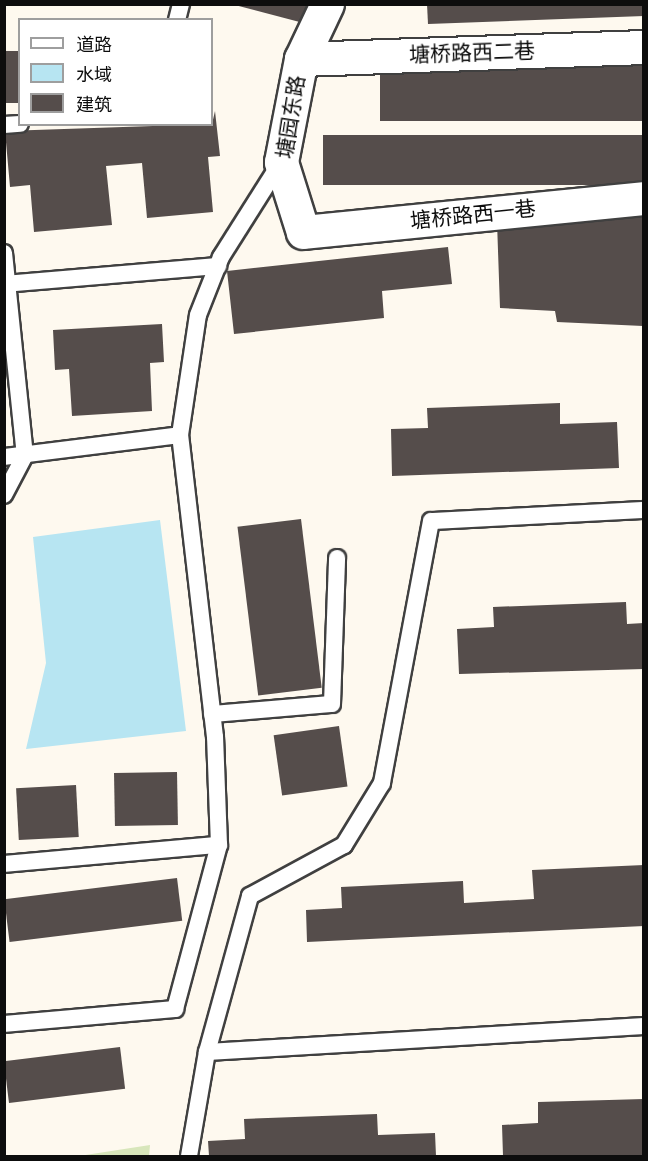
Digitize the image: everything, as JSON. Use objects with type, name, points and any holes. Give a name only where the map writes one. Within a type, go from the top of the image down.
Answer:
[{"type":"street","name":"塘园东路","points":[[303,232],[281,162],[301,59],[327,4]]},
{"type":"street","name":"塘桥路西二巷","points":[[301,59],[644,47]]},
{"type":"street","name":"塘桥路西一巷","points":[[303,232],[644,198]]},
{"type":"lane","points":[[4,1024],[175,1009],[219,845],[212,714],[180,435],[198,315],[218,266],[281,162]]},
{"type":"lane","points":[[4,253],[25,455],[4,495]]},
{"type":"lane","points":[[6,284],[218,266]]},
{"type":"lane","points":[[4,457],[180,435]]},
{"type":"lane","points":[[189,1156],[207,1052],[250,896],[344,845],[382,783],[431,521],[644,510]]},
{"type":"lane","points":[[212,714],[332,704],[337,558]]},
{"type":"lane","points":[[4,864],[219,845]]},
{"type":"lane","points":[[207,1052],[644,1026]]},
{"type":"green space","points":[[150,1145],[149,1156],[79,1156]]},
{"type":"water","points":[[160,520],[186,731],[26,749],[46,663],[33,537]]},
{"type":"building","points":[[231,4],[317,4],[311,25]]},
{"type":"building","points":[[427,4],[644,4],[644,16],[428,24]]},
{"type":"building","points":[[4,51],[18,51],[18,103],[4,103]]},
{"type":"building","points":[[380,64],[644,64],[644,121],[380,121]]},
{"type":"building","points":[[215,111],[220,156],[208,157],[213,212],[147,218],[142,163],[106,166],[112,225],[34,232],[30,185],[10,187],[5,131],[213,126]]},
{"type":"building","points":[[323,135],[644,135],[644,185],[323,185]]},
{"type":"building","points":[[644,211],[643,326],[557,322],[555,311],[500,308],[497,222]]},
{"type":"building","points":[[448,247],[452,284],[382,291],[384,318],[234,334],[227,271]]},
{"type":"building","points":[[162,324],[164,362],[150,363],[152,411],[72,416],[69,369],[55,370],[53,330]]},
{"type":"building","points":[[560,403],[560,424],[617,422],[619,468],[392,476],[391,429],[428,428],[427,408]]},
{"type":"building","points":[[301,519],[322,688],[258,696],[237,527]]},
{"type":"building","points":[[626,602],[627,624],[644,623],[644,669],[459,674],[457,629],[494,627],[493,607]]},
{"type":"building","points":[[339,726],[347,786],[282,796],[274,735]]},
{"type":"building","points":[[177,772],[178,825],[115,826],[114,773]]},
{"type":"building","points":[[76,785],[79,837],[19,840],[16,788]]},
{"type":"building","points":[[644,865],[644,926],[307,942],[306,910],[342,908],[341,887],[463,881],[464,903],[534,899],[532,870]]},
{"type":"building","points":[[177,878],[182,921],[10,942],[4,899]]},
{"type":"building","points":[[120,1047],[125,1089],[9,1103],[4,1061]]},
{"type":"building","points":[[644,1099],[644,1156],[503,1156],[502,1125],[538,1123],[538,1102]]},
{"type":"building","points":[[377,1114],[378,1135],[435,1133],[436,1156],[209,1156],[208,1141],[245,1139],[244,1119]]}]
